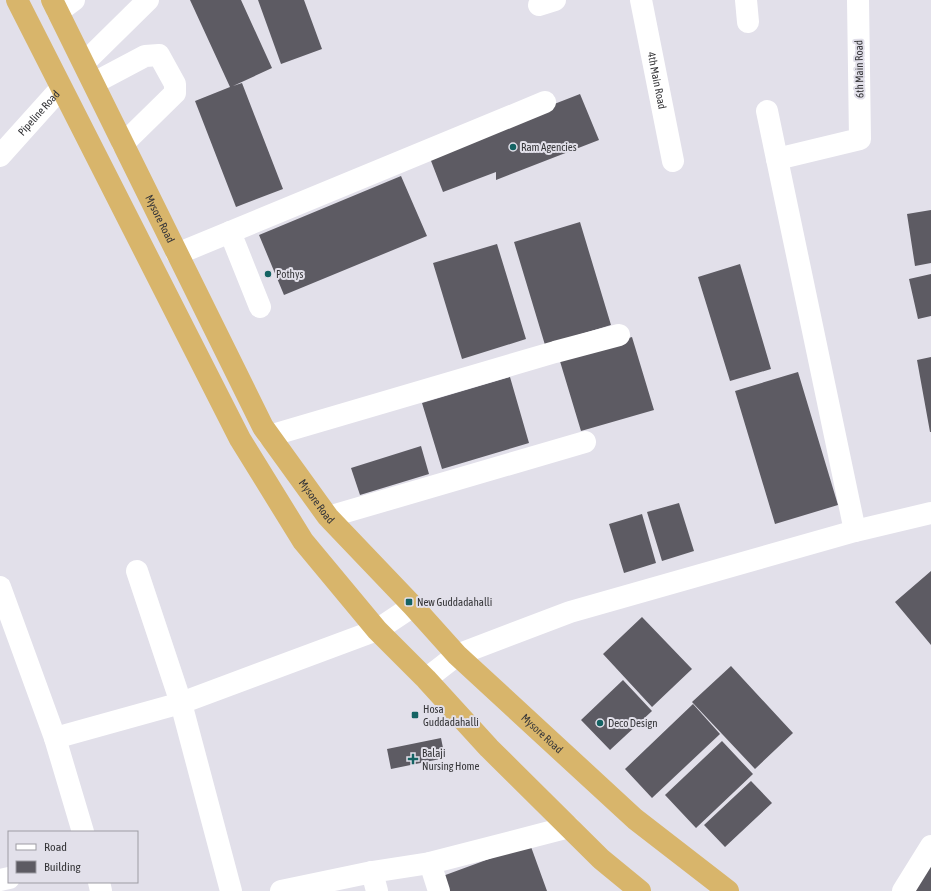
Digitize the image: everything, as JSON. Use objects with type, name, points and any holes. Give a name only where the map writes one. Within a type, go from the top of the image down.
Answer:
[{"type":"highway","points":[[17,0],[60,88],[240,439],[303,541],[377,630],[426,679],[489,748],[601,859],[640,891]]},
{"type":"highway","name":"Mysore Road","points":[[62,4],[84,63],[263,427],[328,517],[413,606],[457,655],[635,819],[728,891]]},
{"type":"street","points":[[84,63],[148,0]]},
{"type":"street","name":"4th Main Road","points":[[641,0],[673,161]]},
{"type":"street","points":[[746,0],[748,22]]},
{"type":"street","name":"6th Main Road","points":[[777,159],[860,139],[858,0]]},
{"type":"street","points":[[94,83],[145,56],[159,55],[175,84],[175,94],[123,144]]},
{"type":"street","name":"Pipeline Road","points":[[0,156],[60,88]]},
{"type":"street","points":[[177,254],[545,102]]},
{"type":"street","points":[[767,111],[855,531]]},
{"type":"street","points":[[230,232],[260,308]]},
{"type":"street","points":[[269,436],[555,352],[618,336]]},
{"type":"street","points":[[328,517],[585,442]]},
{"type":"street","points":[[426,679],[457,655],[570,612],[855,531],[931,513]]},
{"type":"street","points":[[137,571],[181,703],[231,891]]},
{"type":"street","points":[[0,587],[55,738],[83,831]]},
{"type":"street","points":[[55,738],[181,703],[377,630],[413,606]]},
{"type":"street","points":[[281,891],[374,882],[430,863],[569,827]]},
{"type":"street","points":[[903,891],[931,846]]},
{"type":"street","points":[[430,863],[440,891]]},
{"type":"building","points":[[190,0],[241,0],[272,68],[233,86],[242,83],[283,189],[236,207],[195,101],[230,87]]},
{"type":"building","points":[[258,0],[304,0],[322,49],[281,64]]},
{"type":"building","name":"Ram Agencies","points":[[580,94],[599,140],[496,180],[496,172],[443,192],[428,153]]},
{"type":"building","points":[[401,176],[427,236],[284,295],[259,235]]},
{"type":"building","points":[[931,210],[931,263],[915,266],[907,214]]},
{"type":"building","points":[[580,222],[611,325],[545,345],[514,242]]},
{"type":"building","points":[[497,244],[526,339],[462,359],[433,263]]},
{"type":"building","points":[[740,264],[771,369],[730,381],[698,277]]},
{"type":"building","points":[[931,274],[931,316],[918,319],[909,279]]},
{"type":"building","points":[[632,337],[654,410],[581,431],[559,358]]},
{"type":"building","points":[[931,357],[931,432],[930,432],[917,360]]},
{"type":"building","points":[[798,372],[838,505],[775,524],[735,391]]},
{"type":"building","points":[[510,377],[529,443],[442,469],[422,403]]},
{"type":"building","points":[[421,446],[429,474],[360,495],[351,468]]},
{"type":"building","points":[[679,503],[694,551],[662,561],[647,512]]},
{"type":"building","points":[[642,514],[656,563],[624,573],[609,524]]},
{"type":"building","points":[[931,571],[931,645],[895,602]]},
{"type":"building","points":[[642,617],[692,669],[652,707],[603,654]]},
{"type":"building","points":[[731,666],[793,733],[755,769],[692,702]]},
{"type":"building","points":[[623,680],[652,711],[610,750],[581,720]]},
{"type":"building","points":[[693,704],[720,734],[652,798],[625,769]]},
{"type":"building","points":[[441,738],[445,758],[391,769],[387,749]]},
{"type":"building","points":[[722,741],[753,774],[696,828],[665,795]]},
{"type":"building","points":[[751,781],[772,803],[725,847],[704,825]]},
{"type":"building","points":[[530,844],[547,891],[446,891],[440,877]]},
{"type":"building","points":[[931,863],[931,891],[914,891]]},
{"type":"place","name":"Ram Agencies","points":[[513,147]]},
{"type":"place","name":"Pothys","points":[[268,274]]},
{"type":"place","name":"New Guddadahalli","points":[[409,602]]},
{"type":"place","name":"Hosa Guddadahalli","points":[[415,715]]},
{"type":"place","name":"Deco Design","points":[[600,723]]},
{"type":"place","name":"Balaji Nursing Home","points":[[413,759]]}]
